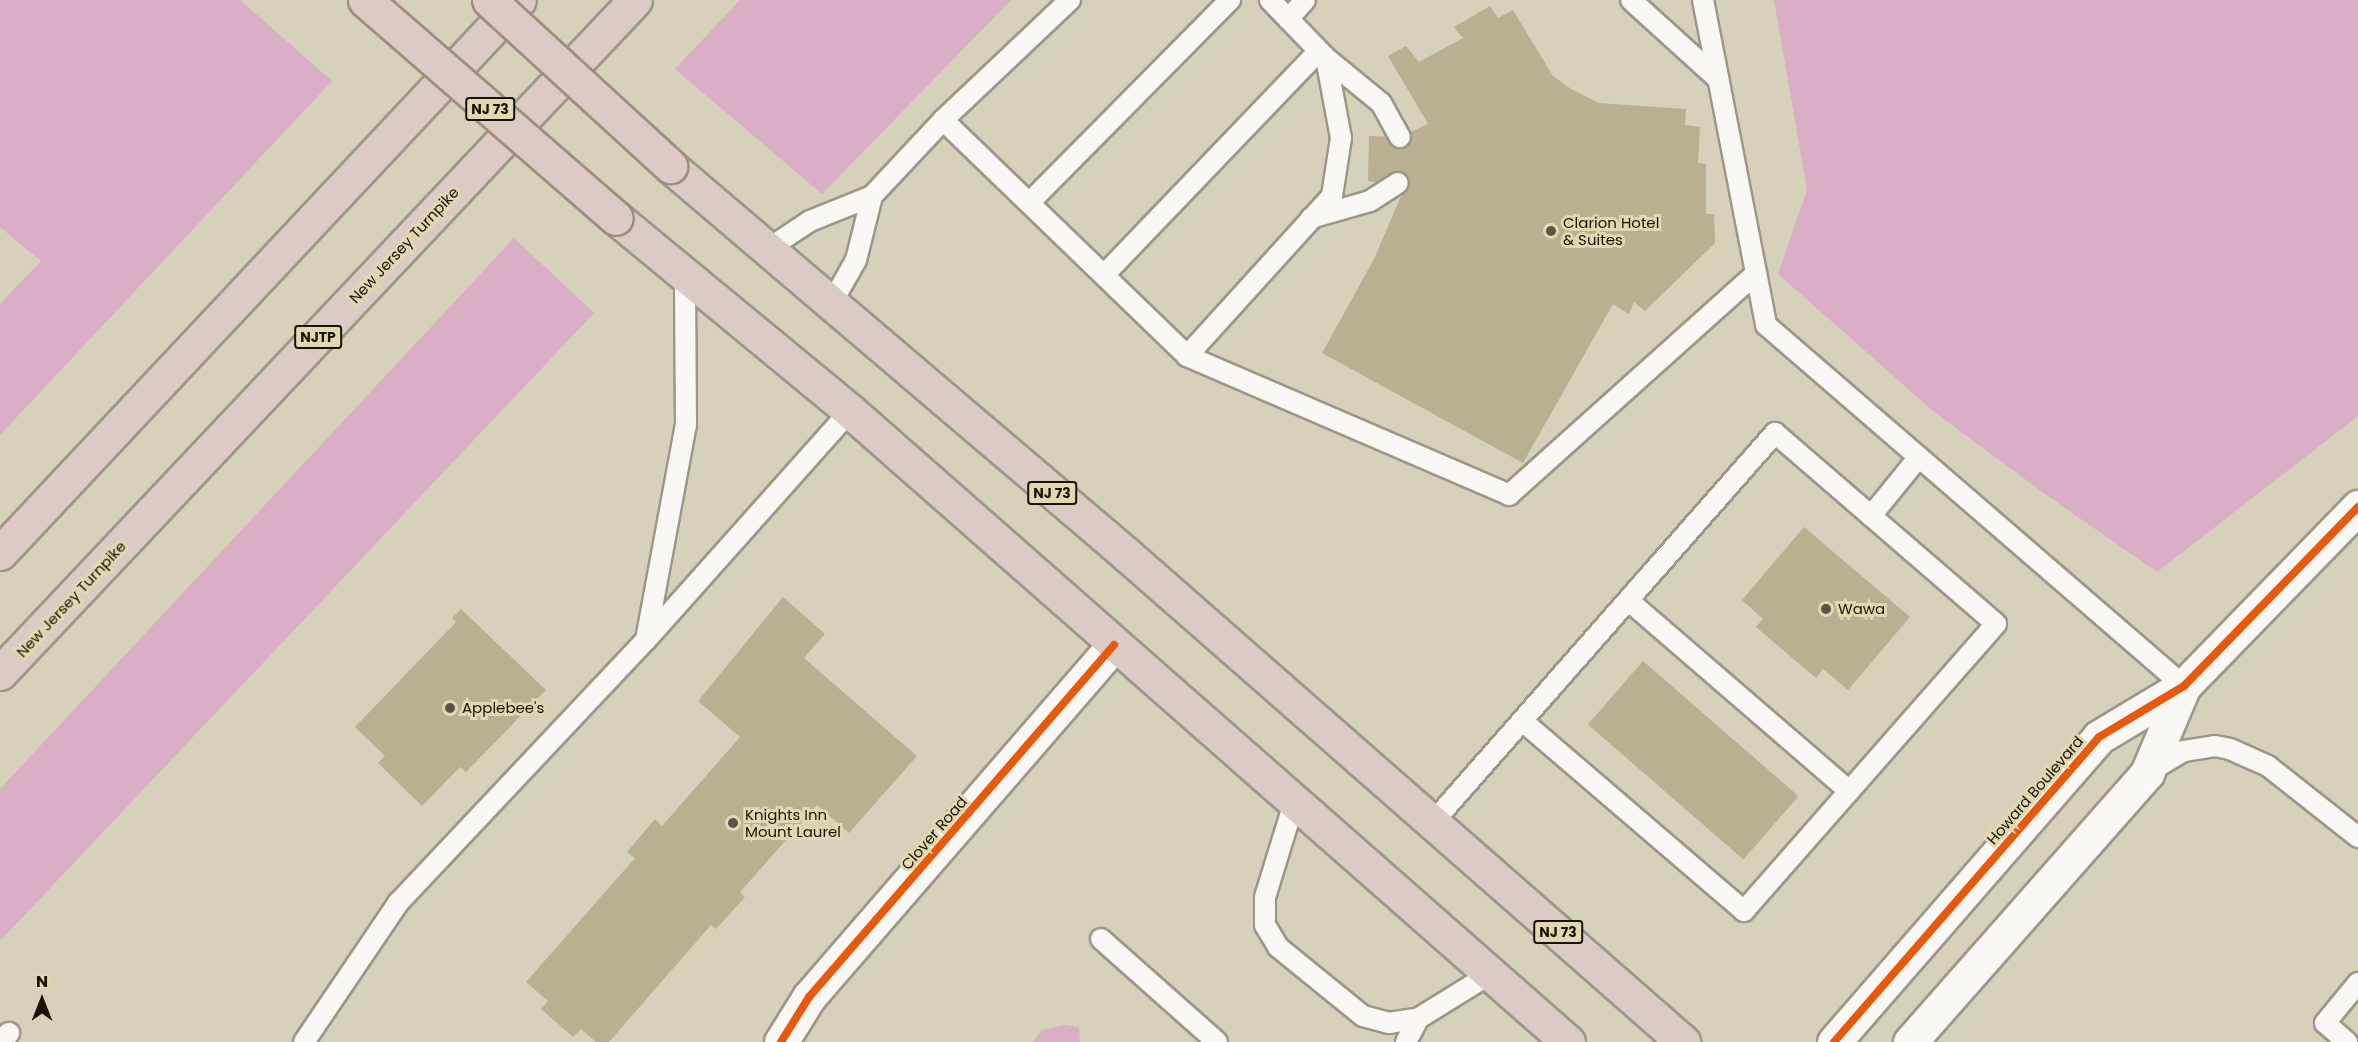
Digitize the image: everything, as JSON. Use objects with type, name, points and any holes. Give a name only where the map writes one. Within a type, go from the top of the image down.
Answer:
[{"type":"highway","name":"NJ 73","points":[[365,0],[616,218],[850,411],[1568,1042]]},
{"type":"highway","name":"NJ 73","points":[[474,0],[528,40],[765,251],[1126,554],[1683,1042]]},
{"type":"highway","points":[[489,0],[528,40]]},
{"type":"highway","points":[[0,553],[519,0]]},
{"type":"highway","name":"New Jersey Turnpike","points":[[0,674],[635,0]]},
{"type":"street","name":"Howard Boulevard","points":[[1834,1042],[2099,737],[2184,686],[2358,508]]},
{"type":"street","name":"Clover Road","points":[[781,1042],[809,997],[1114,645]]},
{"type":"street","name":"Howard Boulevard","points":[[1910,1042],[2147,773],[2184,686]]},
{"type":"lane","points":[[765,251],[810,221],[872,196],[943,120],[1070,0]]},
{"type":"lane","points":[[1029,203],[1230,0]]},
{"type":"lane","points":[[1270,0],[1323,55],[1381,103],[1400,137]]},
{"type":"lane","points":[[1288,19],[1305,0]]},
{"type":"lane","points":[[1631,0],[1718,79]]},
{"type":"lane","points":[[1702,0],[1766,325],[2184,686]]},
{"type":"lane","points":[[1104,275],[1323,55]]},
{"type":"lane","points":[[1187,356],[1332,196],[1341,138],[1323,55]]},
{"type":"lane","points":[[943,120],[1187,356],[1509,495],[1756,273]]},
{"type":"lane","points":[[1311,218],[1370,201],[1398,183]]},
{"type":"lane","points":[[830,306],[856,260],[872,196]]},
{"type":"lane","points":[[646,640],[686,425],[685,275]]},
{"type":"lane","points":[[311,1039],[398,903],[646,640],[850,411]]},
{"type":"lane","points":[[1433,822],[1775,433],[1996,624],[1744,911],[1522,721]]},
{"type":"lane","points":[[1871,516],[1919,457]]},
{"type":"lane","points":[[1629,601],[1849,791]]},
{"type":"lane","points":[[2147,773],[2184,751],[2215,746],[2250,756],[2268,766],[2358,837]]},
{"type":"lane","points":[[1294,803],[1265,897],[1265,925],[1278,947],[1363,1016],[1389,1023],[1419,1018],[1490,974]]},
{"type":"lane","points":[[1101,939],[1217,1042]]},
{"type":"lane","points":[[2347,1042],[2325,1023],[2358,983]]},
{"type":"lane","points":[[1406,1042],[1419,1018]]},
{"type":"shaded area","points":[[0,0],[240,0],[332,81],[0,435],[0,304],[41,261],[0,227]]},
{"type":"shaded area","points":[[740,0],[1011,0],[822,194],[675,69]]},
{"type":"shaded area","points":[[1774,0],[2358,0],[2358,416],[2157,572],[2048,496],[1933,411],[1778,274],[1807,190]]},
{"type":"shaded area","points":[[514,238],[594,313],[0,941],[0,789]]},
{"type":"shaded area","points":[[1065,1025],[1079,1027],[1080,1042],[1033,1042],[1042,1030]]},
{"type":"building","name":"Clarion Hotel & Suites","points":[[1490,6],[1498,18],[1513,10],[1553,76],[1571,89],[1599,103],[1686,109],[1685,125],[1700,127],[1698,163],[1706,164],[1706,214],[1714,214],[1715,243],[1645,311],[1634,302],[1629,314],[1613,304],[1523,463],[1322,353],[1374,259],[1405,187],[1368,181],[1369,136],[1400,137],[1428,124],[1388,56],[1406,46],[1419,62],[1463,38],[1454,27]]},
{"type":"building","name":"Wawa","points":[[1804,527],[1910,617],[1848,690],[1823,669],[1816,678],[1756,627],[1763,619],[1742,600]]},
{"type":"building","name":"Knights Inn Mount Laurel","points":[[783,597],[825,634],[804,658],[917,756],[849,833],[817,805],[740,892],[745,897],[716,929],[711,925],[609,1042],[596,1042],[581,1029],[573,1037],[541,1009],[548,1001],[526,982],[635,858],[627,852],[655,819],[662,826],[740,737],[698,701]]},
{"type":"building","name":"Applebee's","points":[[461,609],[546,690],[466,772],[460,767],[422,806],[378,763],[385,756],[355,727],[456,622],[452,618]]},
{"type":"building","points":[[1643,661],[1798,796],[1743,860],[1588,724]]},
{"type":"cycle path","points":[[1834,1042],[2099,737],[2184,686],[2358,507]]},
{"type":"cycle path","points":[[781,1042],[809,997],[1114,645]]},
{"type":"place","name":"Clarion Hotel & Suites","points":[[1551,231]]},
{"type":"place","name":"Wawa","points":[[1826,609]]},
{"type":"place","name":"Applebee's","points":[[450,708]]},
{"type":"place","name":"Knights Inn Mount Laurel","points":[[733,823]]}]
